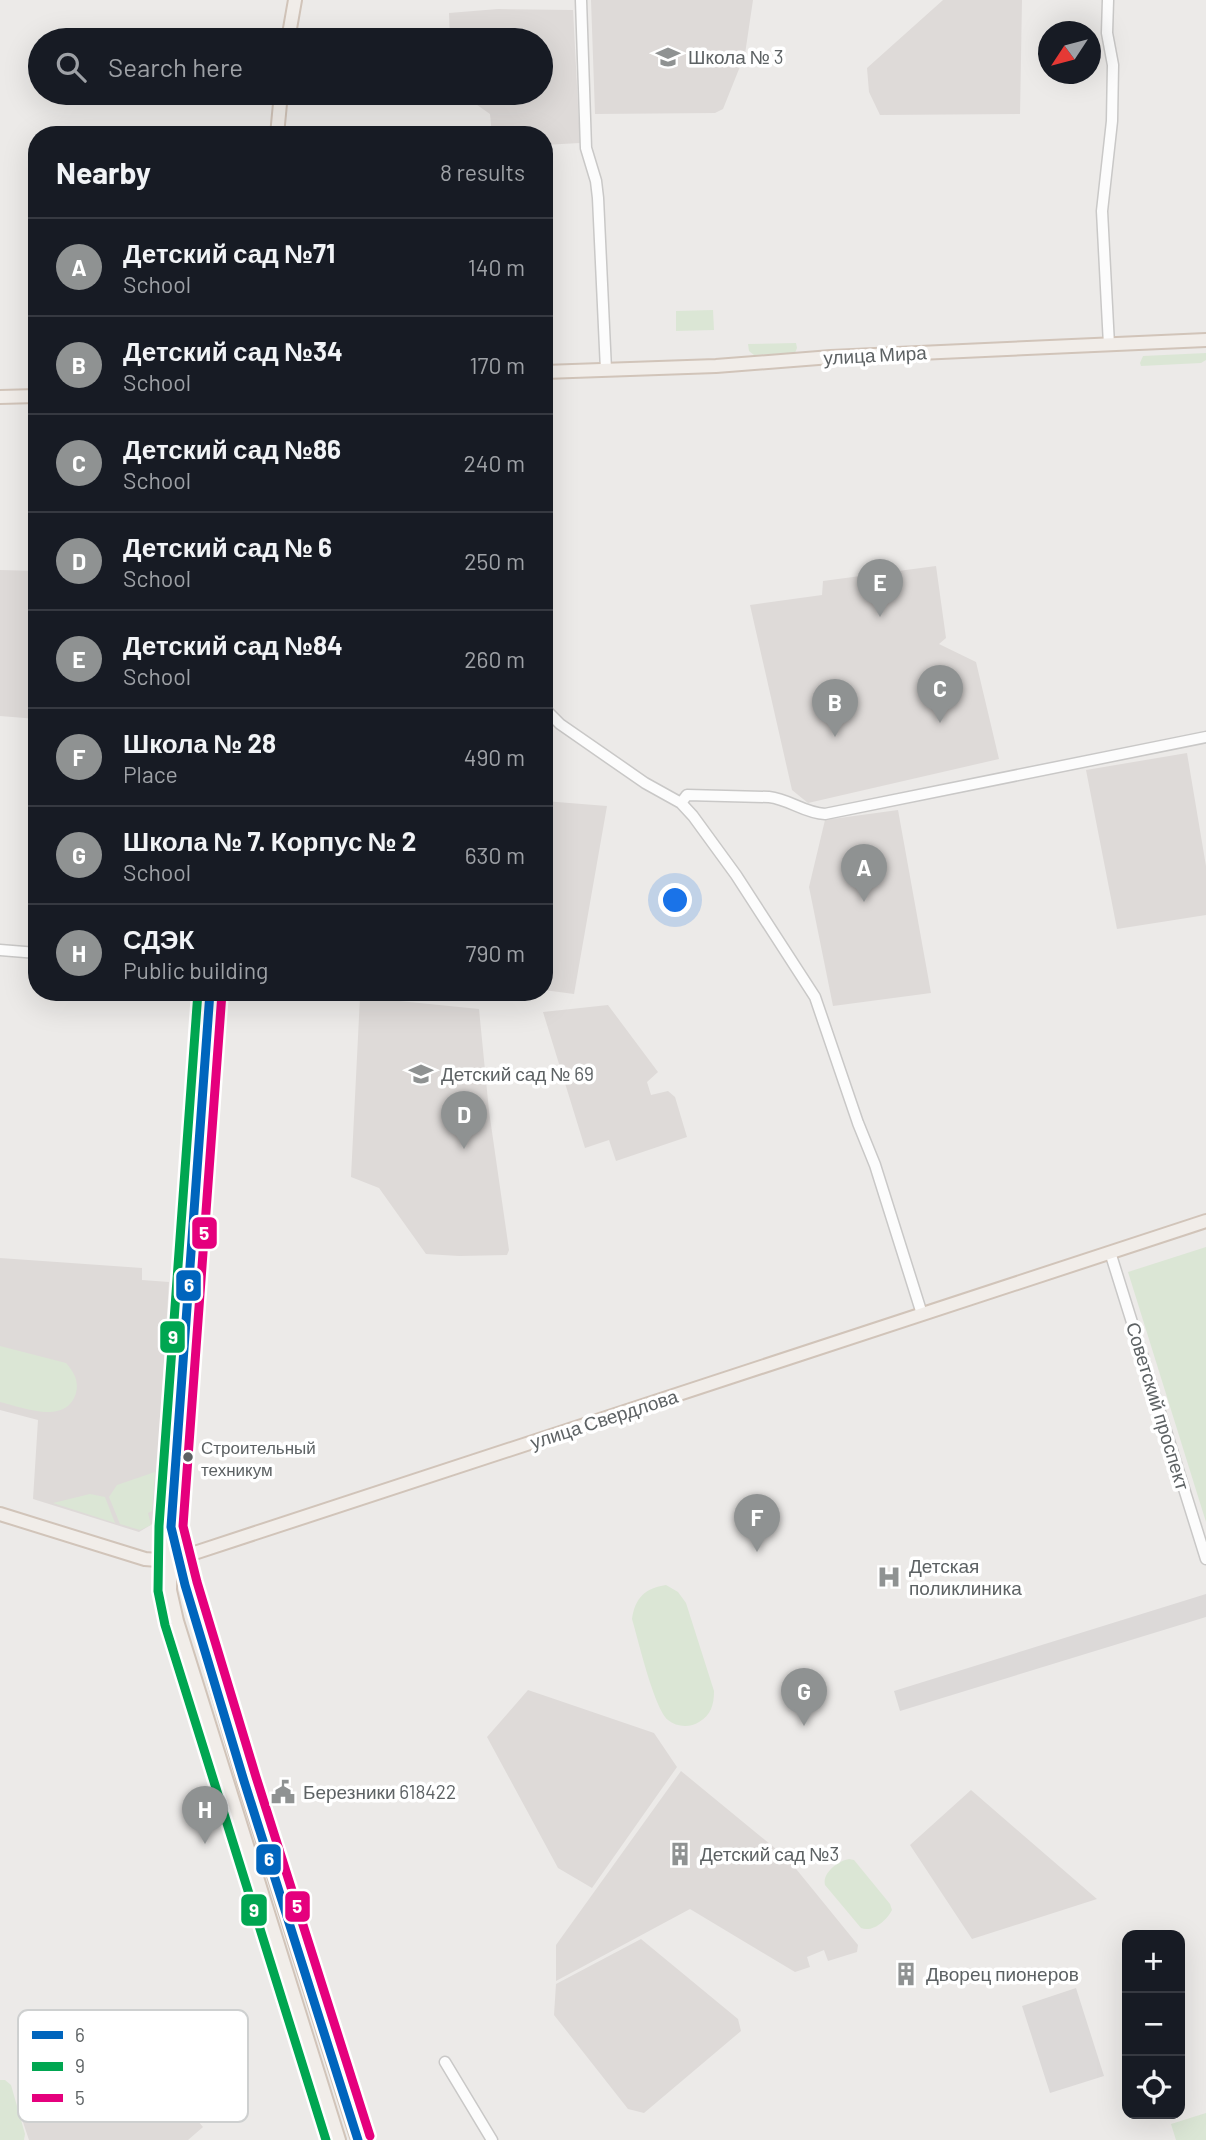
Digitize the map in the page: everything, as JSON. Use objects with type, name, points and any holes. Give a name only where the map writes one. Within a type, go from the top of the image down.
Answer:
[{"type":"main road","points":[[290,28],[295,0]]},
{"type":"main road","points":[[278,126],[280,105]]},
{"type":"main road","name":"улица Мира","points":[[553,372],[1206,340]]},
{"type":"main road","points":[[0,397],[28,396]]},
{"type":"main road","points":[[209,1001],[171,1527],[174,1560],[358,2140]]},
{"type":"main road","name":"улица Свердлова","points":[[0,1514],[145,1559],[174,1560],[1206,1221]]},
{"type":"main road","points":[[174,1560],[170,1590],[177,1620],[339,2140]]},
{"type":"street","points":[[581,0],[586,148],[598,198],[606,370]]},
{"type":"street","points":[[1108,0],[1107,33],[1113,65],[1112,121],[1102,211],[1109,345]]},
{"type":"street","points":[[553,717],[617,764],[681,803],[736,875],[815,997],[875,1165],[922,1314]]},
{"type":"street","points":[[681,803],[687,795],[769,797],[782,798],[810,813],[824,814],[1206,737]]},
{"type":"street","points":[[0,950],[28,952]]},
{"type":"street","name":"Советский проспект","points":[[1110,1252],[1206,1559]]},
{"type":"street","points":[[445,2062],[492,2140]]},
{"type":"shaded area","name":"Школа № 3","points":[[591,0],[753,0],[745,54],[723,109],[715,113],[595,114]]},
{"type":"shaded area","points":[[943,0],[1022,0],[1020,114],[880,115],[869,92],[867,68]]},
{"type":"shaded area","points":[[498,9],[573,10],[580,143],[553,144],[553,126],[491,126],[490,114],[477,105],[553,105],[553,28],[450,28],[449,13]]},
{"type":"shaded area","points":[[936,566],[946,638],[939,644],[976,662],[999,759],[808,803],[792,790],[750,605],[822,595],[823,581]]},
{"type":"shaded area","points":[[0,570],[28,571],[28,718],[0,716]]},
{"type":"shaded area","points":[[1187,753],[1206,866],[1206,915],[1117,929],[1086,770]]},
{"type":"shaded area","points":[[553,802],[607,806],[574,994],[553,991]]},
{"type":"shaded area","points":[[898,810],[931,993],[833,1006],[809,887],[825,820]]},
{"type":"shaded area","name":"Детский сад № 69","points":[[360,1001],[400,1001],[479,1009],[489,1111],[509,1250],[507,1255],[426,1254],[379,1188],[351,1177]]},
{"type":"shaded area","points":[[608,1005],[658,1072],[647,1082],[651,1095],[668,1091],[675,1097],[687,1137],[616,1161],[609,1140],[585,1148],[543,1012]]},
{"type":"shaded area","points":[[0,1258],[142,1268],[142,1280],[169,1282],[154,1523],[139,1532],[33,1499],[38,1420],[0,1410]]},
{"type":"shaded area","points":[[1206,1594],[1206,1617],[900,1711],[894,1691]]},
{"type":"shaded area","points":[[528,1690],[654,1733],[677,1767],[592,1888],[558,1868],[487,1737]]},
{"type":"shaded area","points":[[681,1771],[788,1859],[858,1945],[857,1952],[828,1961],[824,1950],[807,1957],[810,1967],[795,1972],[690,1909],[556,1981],[556,1945]]},
{"type":"shaded area","points":[[971,1790],[1097,1899],[972,1939],[910,1845]]},
{"type":"shaded area","points":[[641,1939],[738,2019],[741,2031],[644,2113],[628,2109],[554,2015],[556,1984]]},
{"type":"shaded area","points":[[1076,1988],[1104,2076],[1050,2093],[1022,2006]]},
{"type":"shaded area","points":[[23,2122],[199,2122],[203,2127],[188,2140],[29,2140]]},
{"type":"green space","points":[[713,310],[714,330],[676,331],[676,311]]},
{"type":"green space","points":[[796,343],[795,353],[754,355],[749,351],[748,344]]},
{"type":"green space","points":[[1206,353],[1206,360],[1201,363],[1141,366],[1140,363],[1143,356]]},
{"type":"green space","points":[[1206,1247],[1206,1522],[1128,1272]]},
{"type":"green space","points":[[0,1346],[66,1363],[77,1385],[71,1403],[63,1409],[42,1412],[0,1402]]},
{"type":"green space","points":[[155,1472],[152,1511],[148,1513],[151,1525],[140,1530],[120,1524],[109,1497],[117,1485]]},
{"type":"green space","points":[[90,1494],[105,1497],[115,1523],[53,1503]]},
{"type":"green space","points":[[666,1585],[678,1592],[686,1603],[714,1691],[709,1713],[691,1725],[675,1724],[663,1713],[652,1688],[632,1619],[642,1595]]},
{"type":"green space","points":[[849,1859],[854,1860],[892,1910],[887,1918],[870,1929],[861,1928],[825,1885],[826,1876],[832,1868]]},
{"type":"green space","points":[[0,2080],[5,2080],[11,2085],[18,2110],[18,2122],[22,2122],[25,2134],[24,2140],[0,2140]]},
{"type":"green space","points":[[1206,2113],[1206,2140],[1176,2140],[1171,2124]]},
{"type":"transit line","name":"9","points":[[197,1001],[159,1526],[158,1591],[165,1625],[326,2140]]},
{"type":"transit line","name":"6","points":[[209,1001],[171,1527],[185,1585],[244,1781],[358,2140]]},
{"type":"transit line","name":"5","points":[[221,1001],[183,1526],[197,1582],[256,1777],[370,2136]]},
{"type":"place","name":"Школа № 3","points":[[668,57]]},
{"type":"place","name":"Детский сад №84","points":[[880,617]]},
{"type":"place","name":"Детский сад №86","points":[[940,723]]},
{"type":"place","name":"Детский сад №34","points":[[835,737]]},
{"type":"place","name":"Детский сад №71","points":[[864,902]]},
{"type":"place","name":"Детский сад № 69","points":[[421,1074]]},
{"type":"place","name":"Детский сад № 6","points":[[464,1149]]},
{"type":"place","name":"Строительный техникум","points":[[188,1457]]},
{"type":"place","name":"Школа № 28","points":[[757,1552]]},
{"type":"place","name":"Детская поликлиника","points":[[889,1577]]},
{"type":"place","name":"Школа № 7. Корпус № 2","points":[[804,1726]]},
{"type":"place","name":"Березники 618422","points":[[283,1792]]},
{"type":"place","name":"СДЭК","points":[[205,1844]]},
{"type":"place","name":"Детский сад №3","points":[[680,1854]]},
{"type":"place","name":"Дворец пионеров","points":[[906,1974]]}]
